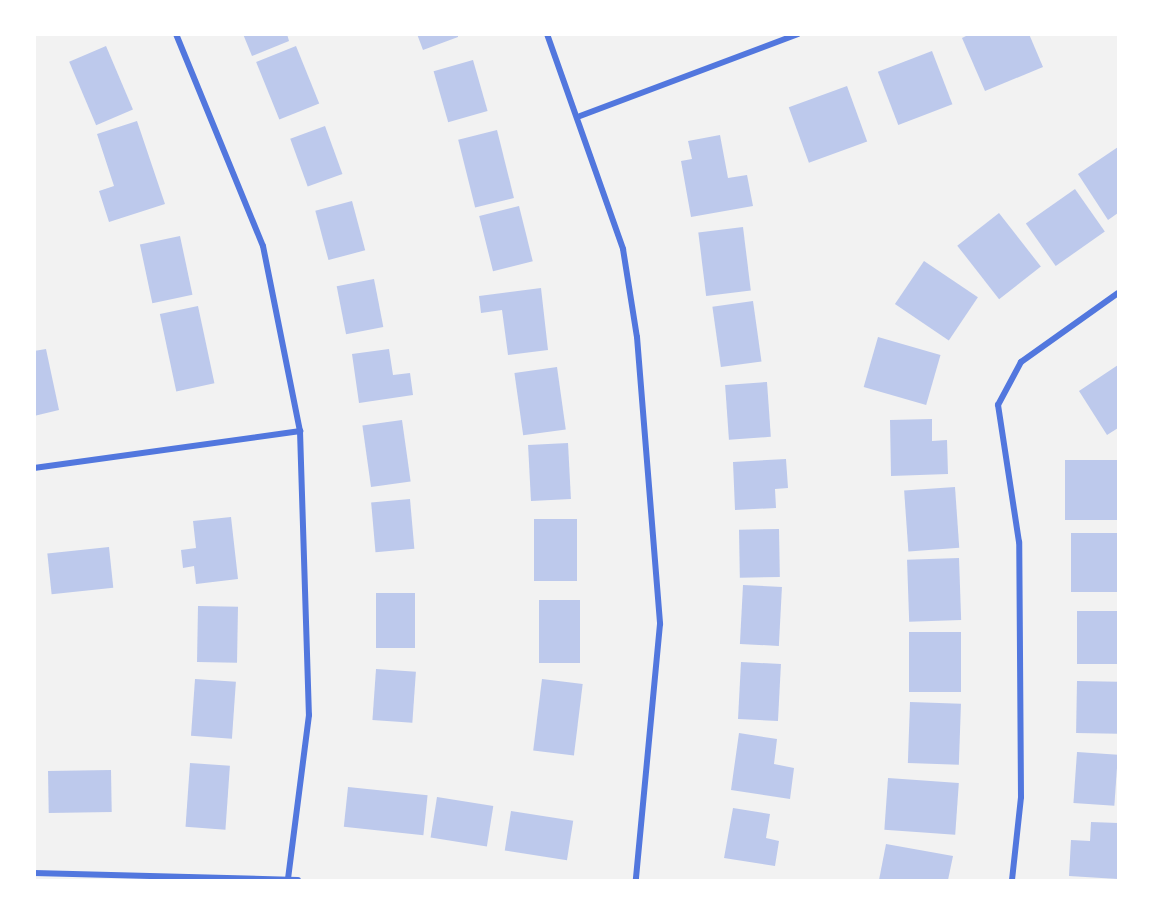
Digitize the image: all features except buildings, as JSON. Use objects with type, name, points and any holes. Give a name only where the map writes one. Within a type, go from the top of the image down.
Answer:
[{"type":"street","points":[[176,34],[263,246],[300,432],[309,715],[288,878]]},
{"type":"street","points":[[547,34],[580,116],[622,249],[637,338],[660,624],[636,880]]},
{"type":"street","points":[[580,116],[798,34]]},
{"type":"street","points":[[1012,880],[1021,797],[1019,542],[998,405],[1021,362],[1119,292]]},
{"type":"street","points":[[34,468],[300,432]]},
{"type":"street","points":[[34,873],[298,880]]}]
